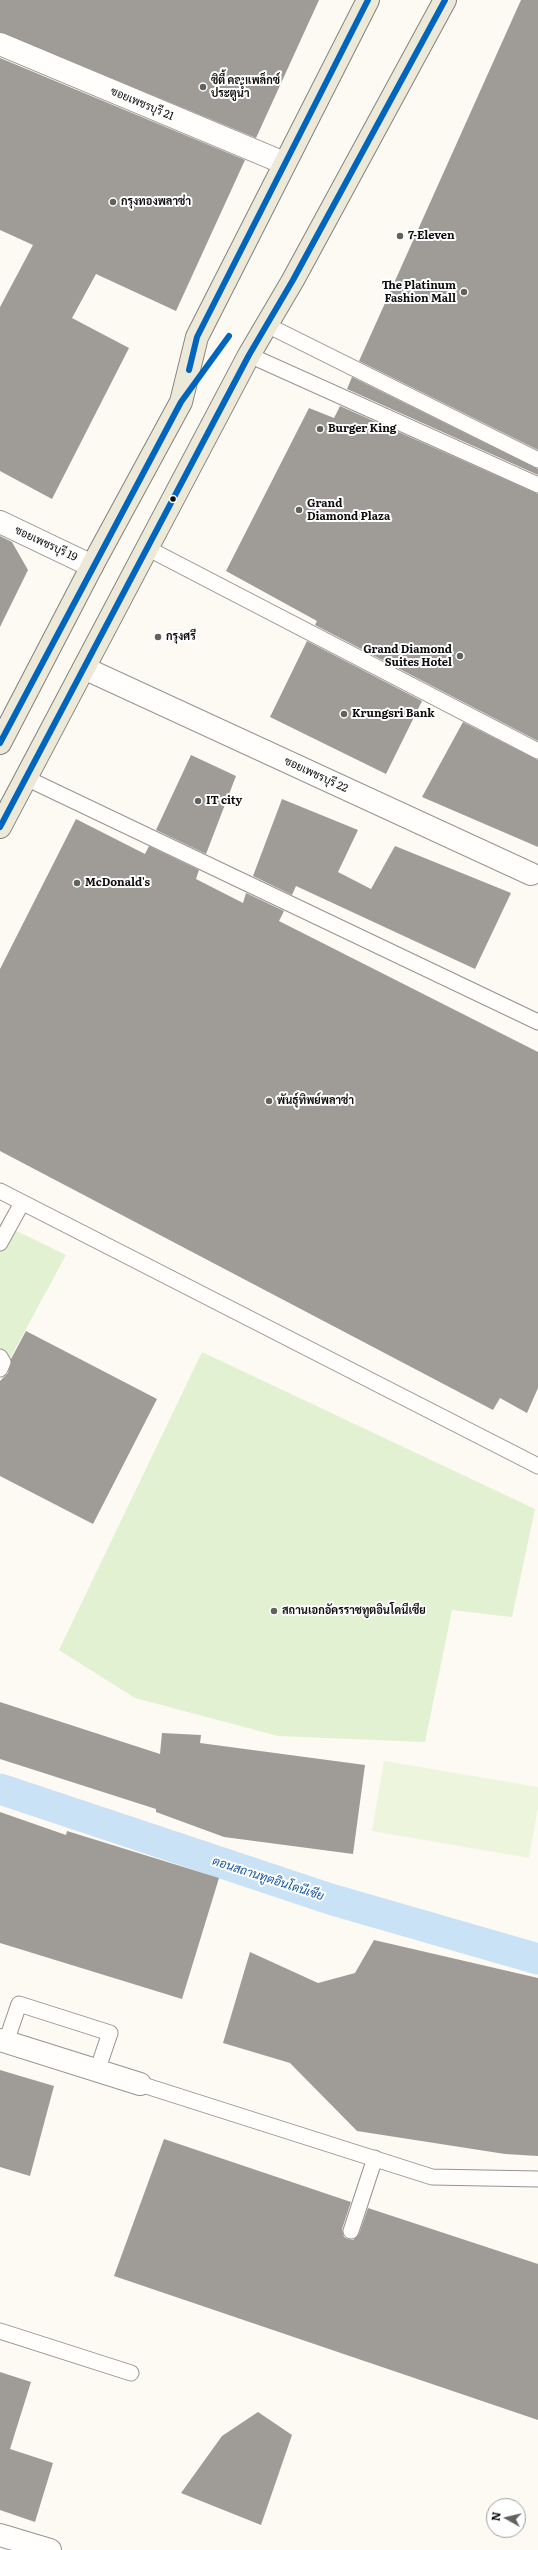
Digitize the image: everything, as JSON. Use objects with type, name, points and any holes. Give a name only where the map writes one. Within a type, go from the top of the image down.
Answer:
[{"type":"main road","points":[[0,743],[92,566],[181,402],[197,336],[368,0]]},
{"type":"main road","points":[[0,827],[26,778],[93,672],[147,548],[249,355],[446,0]]},
{"type":"street","name":"ซอยเพชรบุรี 21","points":[[0,44],[284,163]]},
{"type":"street","name":"ซอยเพชรบุรี 19","points":[[0,522],[92,566]]},
{"type":"street","name":"ซอยเพชรบุรี 22","points":[[93,672],[534,875]]},
{"type":"street","points":[[3,2041],[140,2084]]},
{"type":"street","points":[[0,2535],[50,2550]]},
{"type":"lane","points":[[267,325],[538,460]]},
{"type":"lane","points":[[249,355],[538,486]]},
{"type":"lane","points":[[147,548],[538,751]]},
{"type":"lane","points":[[26,778],[538,1022]]},
{"type":"lane","points":[[0,1191],[538,1466]]},
{"type":"lane","points":[[0,1243],[22,1203]]},
{"type":"lane","points":[[0,1357],[4,1362],[0,1369]]},
{"type":"lane","points":[[3,2041],[19,2004],[110,2033],[98,2070]]},
{"type":"lane","points":[[140,2084],[432,2177],[533,2178]]},
{"type":"lane","points":[[351,2232],[375,2158]]},
{"type":"lane","points":[[0,2331],[131,2373]]},
{"type":"green space","points":[[0,1223],[66,1255],[0,1377]]},
{"type":"green space","points":[[202,1352],[535,1509],[512,1617],[452,1610],[425,1742],[278,1736],[135,1698],[59,1650]]},
{"type":"green space","points":[[384,1761],[538,1787],[538,1807],[529,1858],[372,1831]]},
{"type":"building","name":"ซิตี้ คอมเพล็กซ์ ประตูน้ำ","points":[[0,0],[319,0],[256,138],[0,32]]},
{"type":"building","name":"The Platinum Fashion Mall","points":[[521,0],[538,0],[538,450],[359,361]]},
{"type":"building","points":[[0,58],[245,160],[176,311],[96,274],[72,318],[129,348],[52,499],[0,471],[0,307],[33,245],[0,230]]},
{"type":"building","points":[[352,377],[538,469],[538,475],[347,389]]},
{"type":"building","name":"Grand Diamond Suites Hotel","points":[[340,406],[538,494],[538,741],[315,625],[317,621],[226,571],[309,408],[334,418]]},
{"type":"building","points":[[0,536],[12,542],[28,570],[0,627]]},
{"type":"building","name":"Krungsri Bank","points":[[307,641],[422,701],[386,774],[270,717]]},
{"type":"building","points":[[463,722],[538,760],[538,847],[422,797]]},
{"type":"building","name":"IT city","points":[[191,755],[236,776],[206,854],[156,830]]},
{"type":"building","points":[[282,799],[358,830],[338,872],[371,889],[395,846],[511,893],[475,969],[296,886],[292,895],[253,876]]},
{"type":"building","name":"พันธุ์ทิพย์พลาซ่า","points":[[76,819],[145,854],[149,846],[199,870],[196,879],[243,903],[246,893],[284,911],[279,921],[538,1052],[538,1388],[527,1413],[500,1398],[493,1410],[0,1151],[0,969]]},
{"type":"building","points":[[26,1331],[157,1399],[93,1524],[0,1476],[0,1381],[8,1373],[11,1359]]},
{"type":"building","points":[[0,1702],[160,1754],[162,1733],[201,1735],[200,1743],[365,1765],[353,1854],[224,1837],[156,1812],[156,1809],[0,1759]]},
{"type":"building","points":[[0,1812],[66,1835],[67,1831],[219,1878],[182,1999],[0,1943]]},
{"type":"building","points":[[374,1940],[538,1978],[538,2156],[505,2154],[357,2131],[290,2063],[223,2043],[250,1952],[318,1983],[355,1973]]},
{"type":"building","points":[[0,2070],[54,2086],[30,2176],[0,2167]]},
{"type":"building","points":[[164,2139],[351,2202],[342,2229],[344,2237],[348,2239],[353,2240],[359,2234],[368,2208],[538,2264],[538,2420],[114,2276]]},
{"type":"building","points":[[0,2372],[31,2382],[10,2449],[53,2463],[35,2522],[0,2510]]},
{"type":"building","points":[[258,2412],[292,2435],[261,2525],[181,2493],[222,2436]]},
{"type":"waterway","name":"ตอนสถานทูตอินโดนีเซีย","points":[[0,1789],[330,1899],[538,1959]]},
{"type":"transit line","points":[[189,370],[197,337],[368,0]]},
{"type":"transit line","points":[[0,827],[249,355],[293,280],[445,0]]},
{"type":"transit line","points":[[0,743],[181,402],[229,336]]},
{"type":"place","name":"ซิตี้ คอมเพล็กซ์ ประตูน้ำ","points":[[203,87]]},
{"type":"place","name":"กรุงทองพลาซ่า","points":[[113,202]]},
{"type":"place","name":"7-Eleven","points":[[400,236]]},
{"type":"place","name":"The Platinum Fashion Mall","points":[[464,292]]},
{"type":"place","name":"Burger King","points":[[320,429]]},
{"type":"place","name":"Grand Diamond Plaza","points":[[299,510]]},
{"type":"place","name":"กรุงศรี","points":[[158,637]]},
{"type":"place","name":"Grand Diamond Suites Hotel","points":[[460,656]]},
{"type":"place","name":"Krungsri Bank","points":[[344,714]]},
{"type":"place","name":"IT city","points":[[198,801]]},
{"type":"place","name":"McDonald's","points":[[77,883]]},
{"type":"place","name":"พันธุ์ทิพย์พลาซ่า","points":[[269,1101]]},
{"type":"place","name":"สถานเอกอัครราชทูตอินโดนีเซีย","points":[[274,1611]]}]
